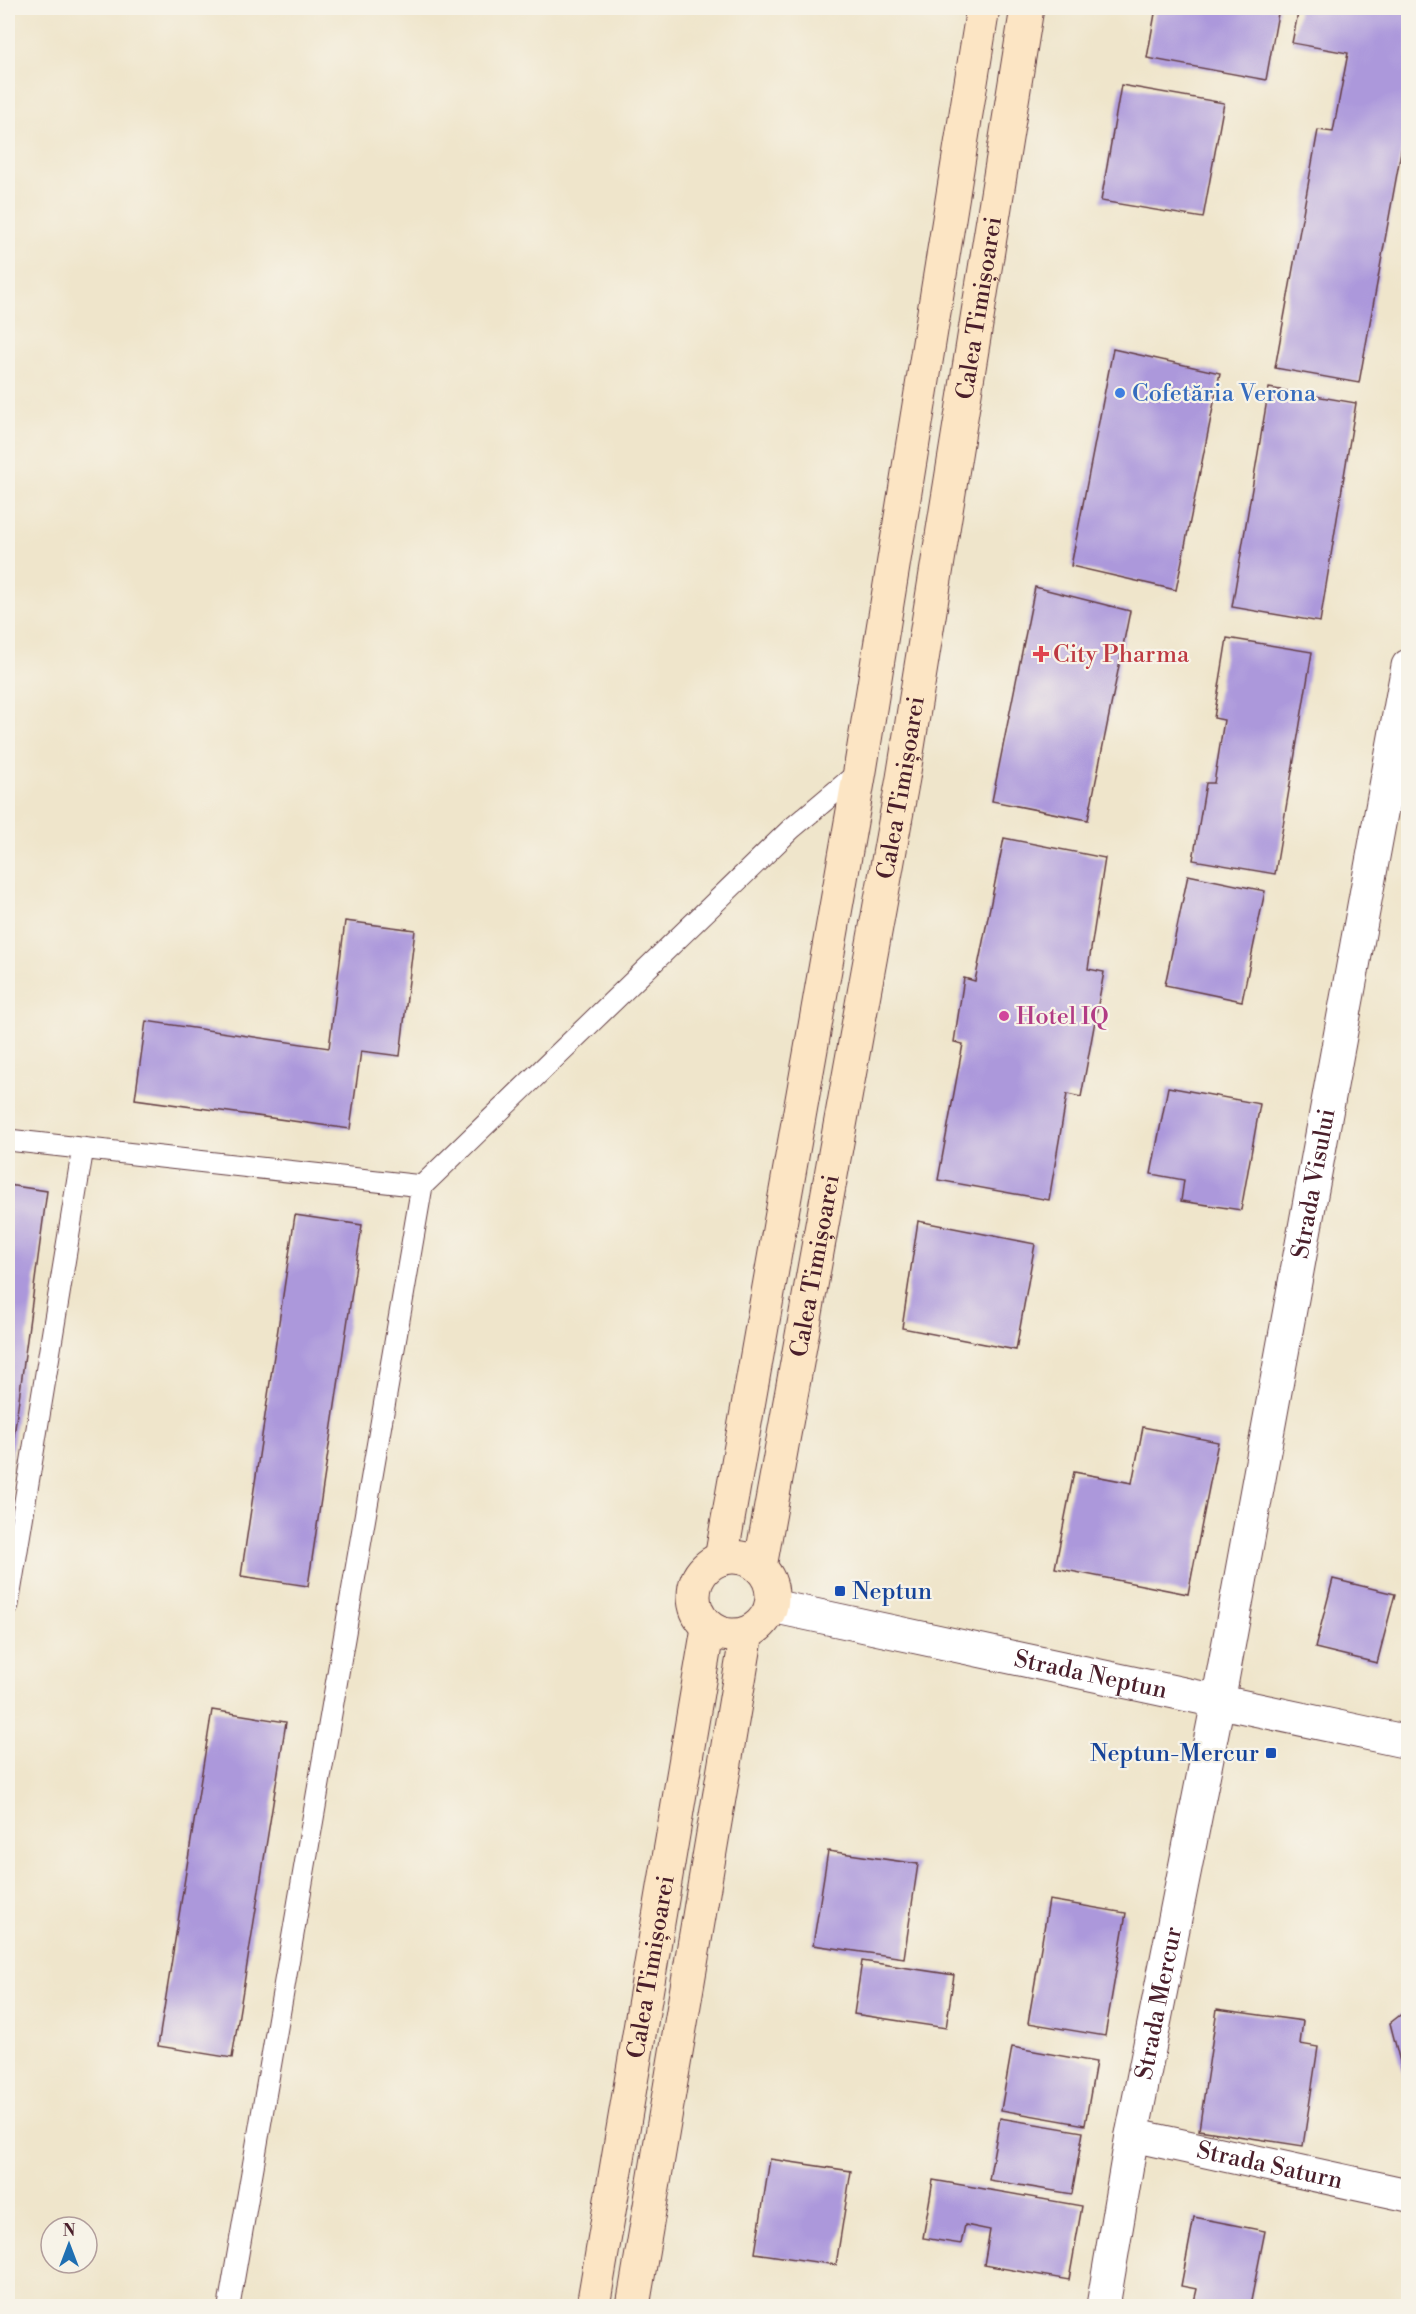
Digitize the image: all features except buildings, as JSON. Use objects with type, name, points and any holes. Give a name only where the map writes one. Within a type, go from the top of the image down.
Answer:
[{"type":"main road","name":"Calea Timișoarei","points":[[720,1559],[860,771],[983,8]]},
{"type":"main road","name":"Calea Timișoarei","points":[[760,1567],[903,778],[1027,8]]},
{"type":"main road","points":[[741,1557],[760,1567],[772,1585],[772,1606],[763,1623],[747,1633],[727,1636],[708,1628],[696,1611],[694,1589],[703,1570],[720,1559],[741,1557]]},
{"type":"main road","name":"Calea Timișoarei","points":[[592,2307],[708,1628]]},
{"type":"main road","name":"Calea Timișoarei","points":[[633,2307],[747,1633]]},
{"type":"street","name":"Strada Visului","points":[[1218,1702],[1408,666]]},
{"type":"street","name":"Strada Neptun","points":[[772,1606],[1408,1742]]},
{"type":"street","name":"Strada Mercur","points":[[1103,2307],[1132,2135],[1218,1702]]},
{"type":"street","name":"Strada Saturn","points":[[1132,2135],[1408,2195]]},
{"type":"lane","points":[[229,2307],[422,1186],[791,829],[860,771]]},
{"type":"lane","points":[[8,1140],[422,1186]]},
{"type":"lane","points":[[8,1605],[9,1582],[83,1148]]},
{"type":"place","name":"Cofetăria Verona","points":[[1120,393]]},
{"type":"place","name":"City Pharma","points":[[1041,654]]},
{"type":"place","name":"Hotel IQ","points":[[1004,1016]]},
{"type":"place","name":"Neptun","points":[[840,1591]]},
{"type":"place","name":"Neptun-Mercur","points":[[1271,1753]]}]
